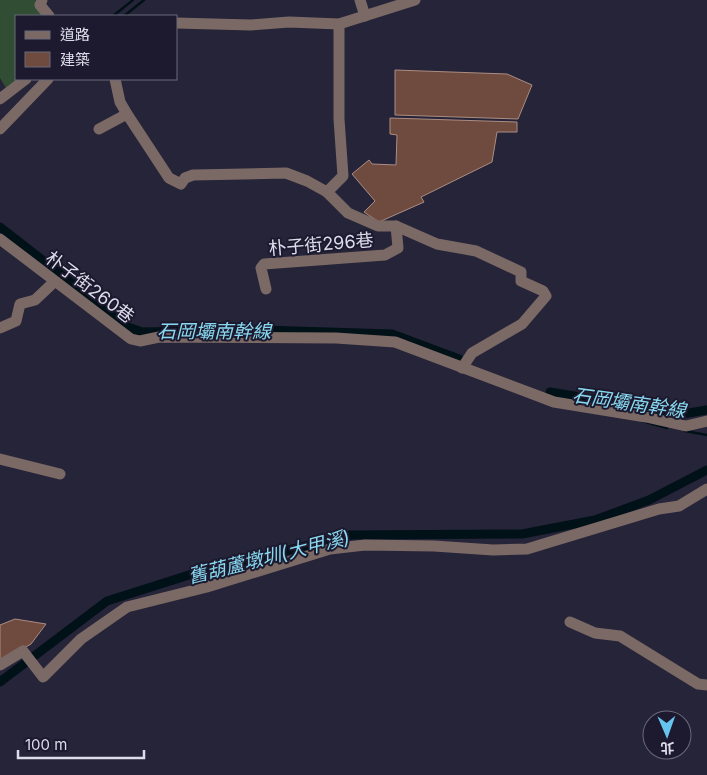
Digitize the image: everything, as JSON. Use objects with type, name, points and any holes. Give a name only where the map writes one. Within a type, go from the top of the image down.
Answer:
[{"type":"street","points":[[42,0],[40,4],[48,15]]},
{"type":"street","points":[[360,0],[364,16]]},
{"type":"street","points":[[178,24],[339,24],[415,0]]},
{"type":"street","points":[[327,192],[343,176],[338,119],[339,24]]},
{"type":"street","points":[[0,99],[25,80]]},
{"type":"street","points":[[0,129],[47,80]]},
{"type":"street","points":[[99,129],[127,114],[120,102],[115,80]]},
{"type":"street","name":"朴子街296巷","points":[[127,114],[169,178],[181,184],[186,178],[193,175],[286,173],[307,181],[327,192],[348,213],[378,226],[396,226],[398,248],[384,255],[264,264],[262,268],[266,289]]},
{"type":"street","points":[[396,226],[437,244],[476,251],[521,272],[521,281],[543,291],[546,296],[522,324],[472,352],[462,368]]},
{"type":"street","name":"朴子街260巷","points":[[0,239],[130,339],[140,341],[159,337],[336,338],[395,342],[554,402],[646,417],[686,426],[707,421]]},
{"type":"street","points":[[0,328],[16,320],[20,304],[34,300],[54,282]]},
{"type":"street","points":[[0,459],[60,474]]},
{"type":"street","points":[[0,665],[23,651],[43,677],[81,640],[127,607],[207,587],[330,548],[365,545],[527,549],[658,509],[679,506],[707,489]]},
{"type":"street","points":[[570,622],[595,632],[620,636],[698,684],[707,686]]},
{"type":"green space","points":[[0,0],[35,0],[45,15],[15,15],[15,80],[17,80],[6,88],[0,78]]},
{"type":"building","points":[[395,70],[507,74],[532,85],[518,119],[395,115]]},
{"type":"building","points":[[390,118],[517,122],[517,132],[497,132],[492,162],[421,197],[424,202],[379,222],[364,212],[375,201],[352,174],[369,160],[372,164],[396,165],[397,135],[390,134]]},
{"type":"building","points":[[15,619],[46,624],[31,644],[0,662],[0,625]]},
{"type":"waterway","points":[[114,15],[133,0]]},
{"type":"waterway","points":[[125,15],[144,0]]},
{"type":"waterway","name":"石岡壩南幹線","points":[[0,227],[128,327],[142,332],[263,330],[392,334],[459,359]]},
{"type":"waterway","name":"石岡壩南幹線","points":[[550,392],[682,414],[707,410]]},
{"type":"waterway","points":[[642,421],[667,428]]},
{"type":"waterway","points":[[685,431],[707,435]]},
{"type":"waterway","name":"舊葫蘆墩圳(大甲溪)","points":[[0,682],[107,601],[189,575],[349,535],[522,534],[595,520],[649,500],[707,470]]}]
